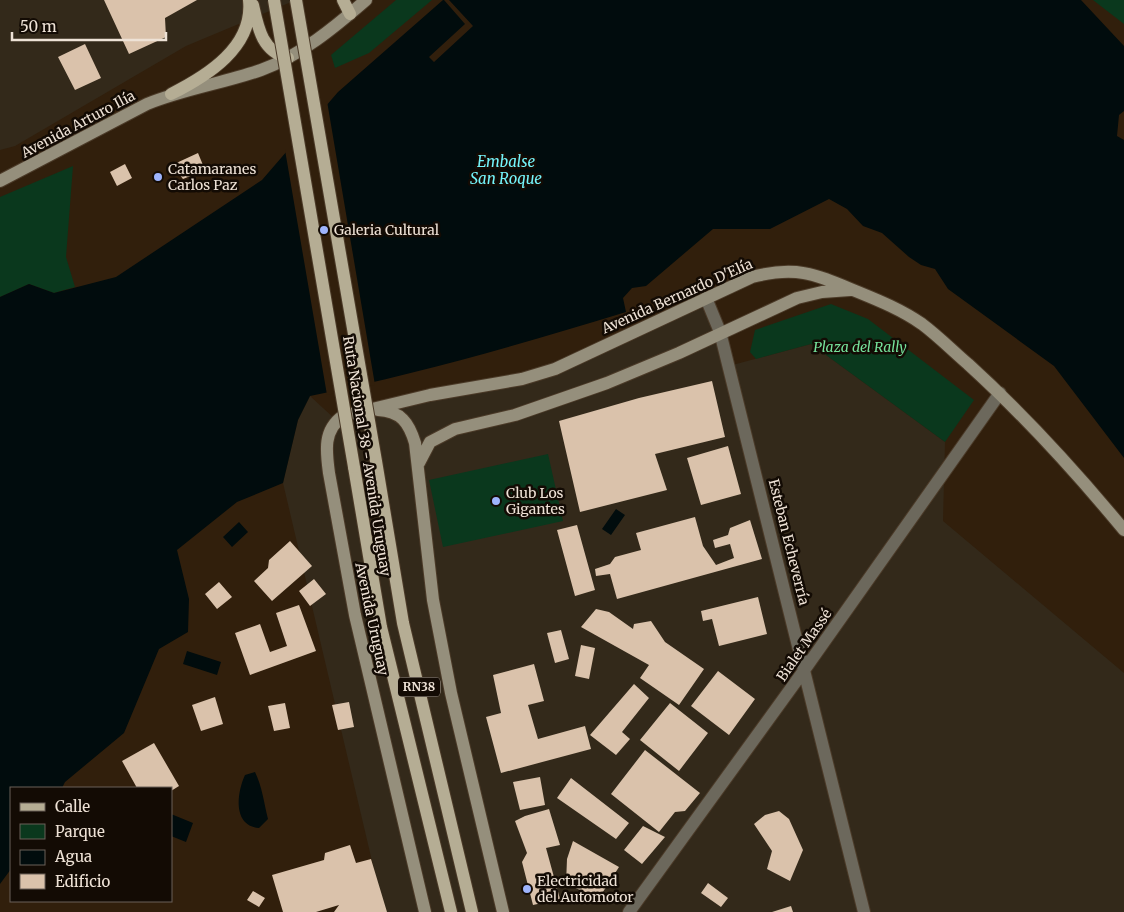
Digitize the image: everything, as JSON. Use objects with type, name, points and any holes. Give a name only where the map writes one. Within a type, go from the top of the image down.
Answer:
[{"type":"main road","points":[[250,0],[264,42],[277,55],[288,58],[350,14],[366,0]]},
{"type":"main road","points":[[171,94],[198,81],[226,57],[244,31],[250,0]]},
{"type":"main road","name":"Ruta Nacional 38 - Avenida Uruguay","points":[[274,0],[382,627],[451,912]]},
{"type":"main road","name":"Ruta Nacional 38 - Avenida Uruguay","points":[[296,0],[403,623],[472,912]]},
{"type":"main road","points":[[344,0],[350,14]]},
{"type":"main road","name":"Avenida Arturo Ilía","points":[[0,181],[48,158],[124,115],[171,94],[254,72],[288,58]]},
{"type":"main road","name":"Avenida Bernardo D'Elía","points":[[336,420],[343,416],[430,395],[522,380],[541,374],[752,277],[792,272],[830,279],[890,305],[923,325],[1000,393],[1095,494],[1124,530]]},
{"type":"main road","points":[[419,462],[430,442],[454,429],[515,415],[555,402],[679,353],[720,332],[797,298],[822,292],[852,290]]},
{"type":"main road","points":[[371,410],[384,410],[400,415],[409,425],[419,462],[433,600],[451,693],[503,912]]},
{"type":"main road","name":"Avenida Uruguay","points":[[336,420],[329,432],[326,454],[344,556],[355,615],[425,912]]},
{"type":"street","name":"Esteban Echeverría","points":[[706,298],[720,332],[864,912]]},
{"type":"street","name":"Bialet Massé","points":[[629,912],[805,670],[1000,393]]},
{"type":"shaded area","points":[[0,0],[296,0],[186,46],[15,146],[0,150]]},
{"type":"shaded area","points":[[706,298],[729,366],[811,344],[945,442],[943,521],[1124,673],[1124,912],[384,912],[283,483],[298,420],[310,396],[336,420],[522,379]]},
{"type":"green space","points":[[396,0],[432,0],[369,53],[335,68],[331,55]]},
{"type":"green space","points":[[1093,0],[1124,0],[1124,24]]},
{"type":"green space","points":[[73,166],[66,257],[75,287],[54,293],[29,284],[0,297],[0,197]]},
{"type":"green space","name":"Plaza del Rally","points":[[831,304],[868,319],[974,400],[945,442],[811,344],[756,359],[750,352],[755,330]]},
{"type":"green space","name":"Club Los Gigantes","points":[[548,454],[563,521],[443,547],[429,480]]},
{"type":"water","name":"Embalse San Roque","points":[[443,0],[1081,0],[1124,46],[1124,111],[1119,115],[1117,136],[1124,140],[1124,458],[1054,366],[948,289],[935,269],[921,265],[882,233],[863,226],[847,209],[829,199],[770,229],[713,229],[646,286],[632,288],[623,298],[626,312],[469,358],[310,396],[298,420],[283,483],[237,502],[177,550],[189,599],[188,632],[159,649],[124,733],[65,782],[62,787],[10,787],[10,870],[0,884],[0,297],[29,284],[54,293],[116,277],[262,180],[338,92]]},
{"type":"water","points":[[616,509],[625,515],[611,535],[602,529]]},
{"type":"water","points":[[239,522],[248,532],[232,547],[223,537]]},
{"type":"water","points":[[187,651],[221,662],[217,675],[183,664]]},
{"type":"water","points":[[255,772],[268,819],[259,828],[250,826],[244,821],[239,807],[240,790],[245,775]]},
{"type":"water","points":[[172,814],[193,823],[186,842],[172,836]]},
{"type":"pier","points":[[444,0],[449,0],[473,26],[434,62],[429,57],[465,24]]},
{"type":"pier","points":[[327,101],[375,385],[327,395],[285,150]]},
{"type":"building","points":[[104,0],[197,0],[165,18],[166,37],[129,54]]},
{"type":"building","points":[[85,44],[101,78],[75,90],[58,57]]},
{"type":"building","points":[[198,153],[205,170],[183,179],[172,165]]},
{"type":"building","points":[[125,164],[132,178],[117,186],[110,172]]},
{"type":"building","points":[[712,381],[725,437],[655,454],[667,490],[580,512],[559,421],[639,398]]},
{"type":"building","points":[[728,446],[741,494],[701,505],[687,458]]},
{"type":"building","points":[[695,517],[703,546],[716,565],[734,558],[730,544],[715,548],[713,540],[728,535],[730,528],[750,520],[762,559],[617,599],[610,574],[596,576],[595,569],[610,564],[615,557],[641,550],[636,533]]},
{"type":"building","points":[[577,525],[595,590],[575,596],[557,530]]},
{"type":"building","points":[[290,541],[312,566],[272,601],[254,581],[268,568],[269,560]]},
{"type":"building","points":[[314,579],[326,594],[310,606],[299,591]]},
{"type":"building","points":[[219,582],[232,597],[217,609],[205,594]]},
{"type":"building","points":[[758,597],[767,634],[719,646],[712,619],[703,621],[701,611]]},
{"type":"building","points":[[299,605],[316,651],[250,675],[235,633],[260,624],[270,652],[287,646],[276,613]]},
{"type":"building","points":[[596,609],[609,612],[633,629],[634,624],[651,621],[665,642],[704,669],[679,705],[640,678],[649,665],[581,627]]},
{"type":"building","points":[[561,630],[569,659],[555,663],[547,633]]},
{"type":"building","points":[[581,645],[595,648],[589,679],[575,676]]},
{"type":"building","points":[[534,664],[544,701],[528,705],[538,739],[585,726],[591,749],[501,773],[486,717],[501,713],[493,675]]},
{"type":"building","points":[[718,671],[755,699],[729,735],[691,706]]},
{"type":"building","points":[[634,684],[649,698],[622,732],[630,739],[616,755],[590,735]]},
{"type":"building","points":[[215,697],[223,724],[201,731],[192,705]]},
{"type":"building","points":[[349,702],[354,727],[338,730],[332,705]]},
{"type":"building","points":[[285,703],[290,728],[274,731],[268,706]]},
{"type":"building","points":[[670,703],[708,733],[679,771],[640,740]]},
{"type":"building","points":[[154,743],[179,786],[172,790],[172,787],[136,787],[122,761]]},
{"type":"building","points":[[645,750],[700,793],[685,811],[675,812],[659,832],[611,794]]},
{"type":"building","points":[[540,777],[545,805],[520,810],[513,782]]},
{"type":"building","points":[[571,778],[629,823],[616,839],[557,798]]},
{"type":"building","points":[[549,809],[560,845],[546,848],[560,899],[533,905],[522,862],[527,853],[515,821]]},
{"type":"building","points":[[779,811],[789,819],[803,850],[790,881],[767,869],[772,851],[754,824],[765,815]]},
{"type":"building","points":[[643,826],[665,837],[642,864],[624,850]]},
{"type":"building","points":[[573,841],[619,867],[599,898],[566,884],[567,859]]},
{"type":"building","points":[[350,845],[356,863],[371,859],[387,912],[334,912],[339,905],[316,912],[283,912],[272,875],[324,860],[325,853]]},
{"type":"building","points":[[708,883],[728,898],[721,907],[701,893]]},
{"type":"building","points":[[253,891],[265,898],[259,907],[247,900]]},
{"type":"building","points":[[791,906],[793,912],[772,912]]},
{"type":"place","name":"Catamaranes Carlos Paz","points":[[158,177]]},
{"type":"place","name":"Galeria Cultural","points":[[324,230]]},
{"type":"place","name":"Club Los Gigantes","points":[[496,501]]},
{"type":"place","name":"Electricidad del Automotor","points":[[527,889]]}]
